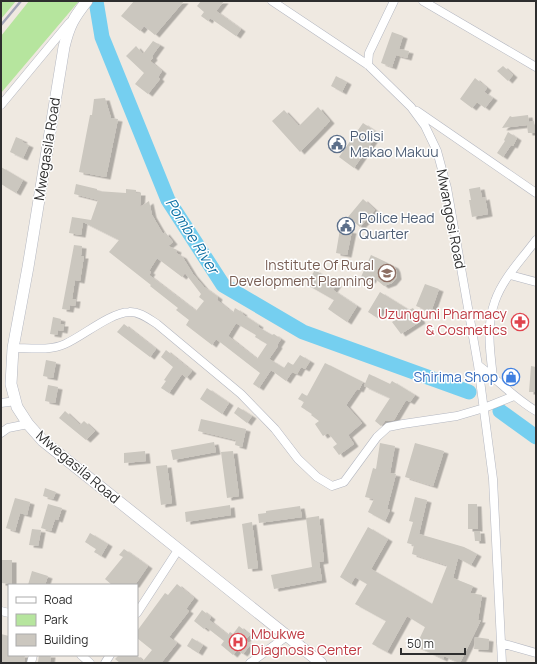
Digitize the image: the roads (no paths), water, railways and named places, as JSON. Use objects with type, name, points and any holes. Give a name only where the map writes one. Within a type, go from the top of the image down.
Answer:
[{"type":"street","name":"Mwangosi Road","points":[[272,1],[368,65],[411,107],[425,126],[437,151],[447,188],[478,365],[484,408],[493,479],[502,663]]},
{"type":"street","points":[[368,65],[369,53],[394,1]]},
{"type":"street","points":[[423,1],[536,67]]},
{"type":"street","name":"Mwegasila Road","points":[[85,4],[74,18],[67,34],[64,47],[28,267],[13,348],[11,384],[18,407],[28,424],[43,441],[321,663]]},
{"type":"street","points":[[1,106],[74,18]]},
{"type":"street","points":[[411,107],[536,193]]},
{"type":"street","points":[[493,377],[490,347],[492,314],[495,301],[510,275],[536,240]]},
{"type":"street","points":[[510,275],[536,282]]},
{"type":"street","points":[[13,348],[56,347],[65,344],[108,319],[123,313],[128,312],[143,315],[157,324],[241,394],[275,429],[298,459],[317,477],[332,486],[344,482],[377,437],[388,428],[403,424],[456,416],[484,408],[514,396]]},
{"type":"street","points":[[478,365],[514,396],[536,411]]},
{"type":"street","points":[[1,402],[16,401]]},
{"type":"street","points":[[1,433],[8,428],[28,424]]},
{"type":"street","points":[[138,611],[178,550]]},
{"type":"street","points":[[250,663],[287,636]]},
{"type":"street","points":[[501,643],[536,653]]},
{"type":"street","points":[[82,656],[90,663]]},
{"type":"waterway","name":"Pombe River","points":[[96,1],[102,37],[168,200],[223,285],[303,332],[469,392]]},
{"type":"waterway","name":"Pombe River","points":[[500,411],[536,437]]},
{"type":"railway","points":[[1,25],[21,1]]},
{"type":"place","name":"Polisi Makao Makuu","points":[[337,144]]},
{"type":"place","name":"Police Head Quarter","points":[[346,226]]},
{"type":"place","name":"Institute Of Rural Development Planning","points":[[387,273]]},
{"type":"place","name":"Uzunguni Pharmacy & Cosmetics","points":[[520,322]]},
{"type":"place","name":"Shirima Shop","points":[[511,377]]},
{"type":"place","name":"Mbukwe Diagnosis Center","points":[[238,642]]}]
